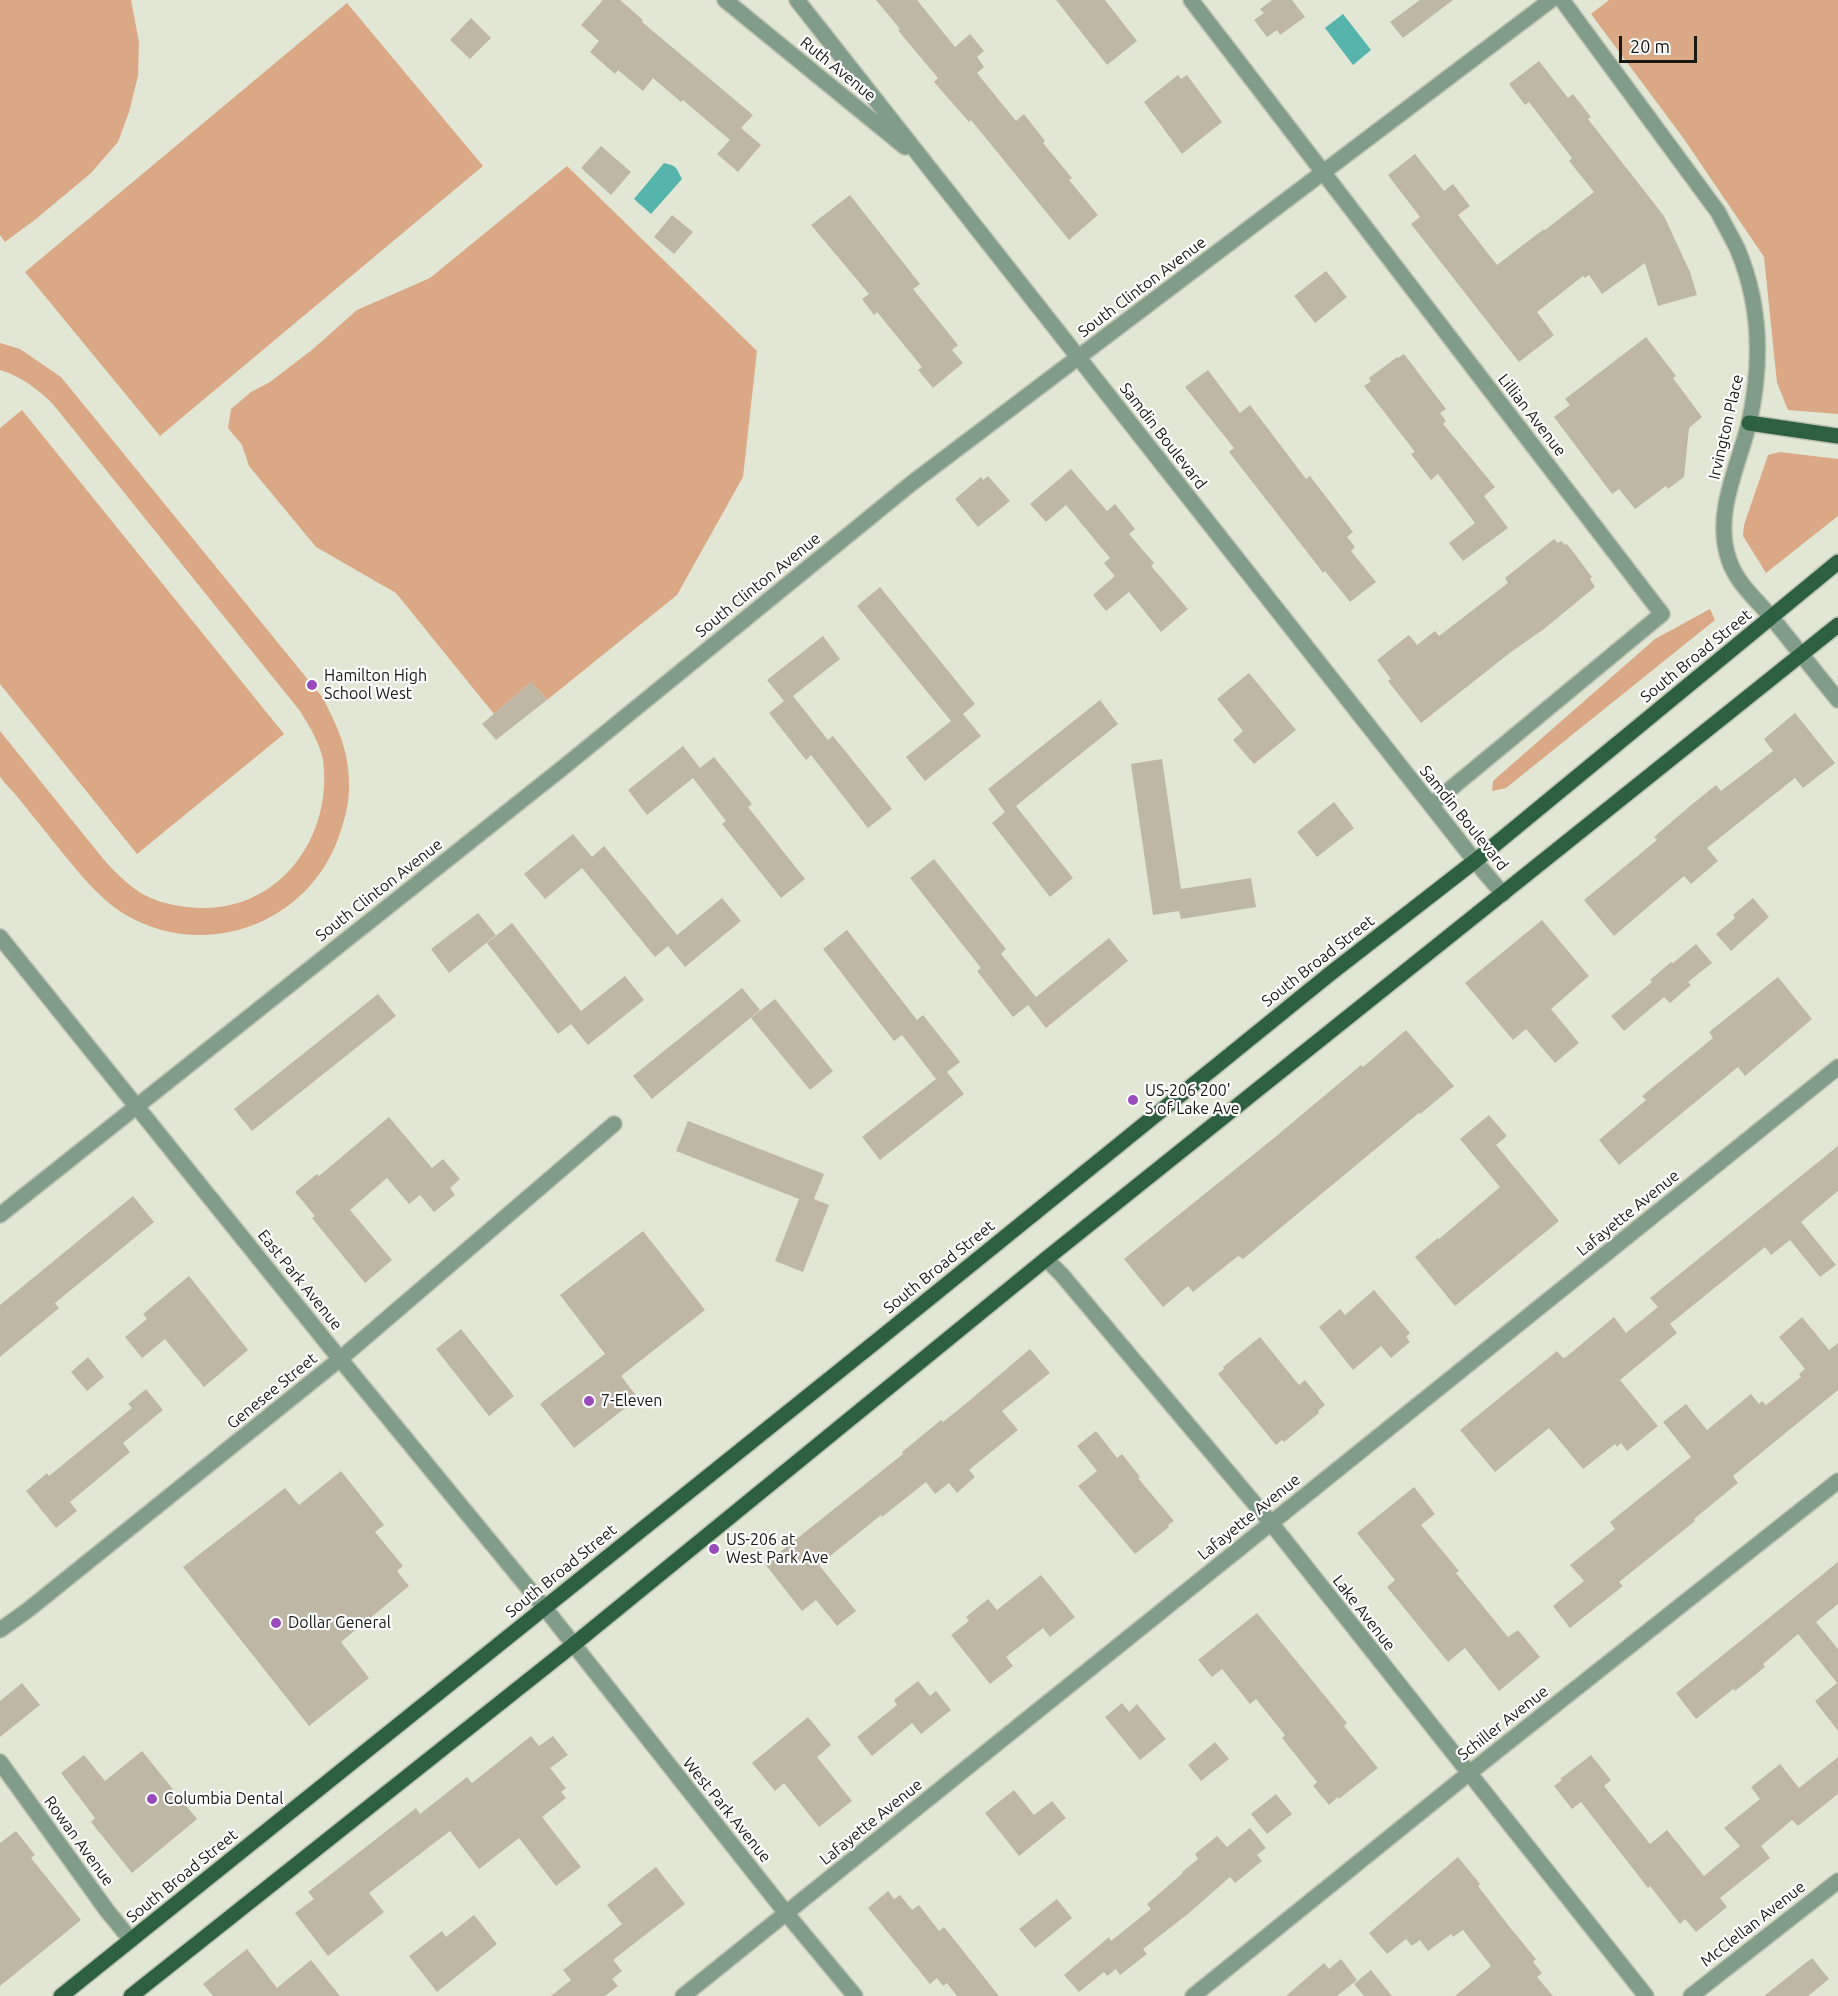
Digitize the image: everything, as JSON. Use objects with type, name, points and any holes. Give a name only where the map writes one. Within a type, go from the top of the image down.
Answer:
[{"type":"main road","points":[[1749,423],[1838,436]]},
{"type":"main road","name":"South Broad Street","points":[[61,1996],[1331,973],[1474,861],[1838,562]]},
{"type":"main road","points":[[137,1994],[573,1645],[1046,1259],[1838,625]]},
{"type":"street","name":"Ruth Avenue","points":[[725,0],[928,166]]},
{"type":"street","name":"Samdin Boulevard","points":[[797,0],[1474,861],[1503,894]]},
{"type":"street","name":"Lillian Avenue","points":[[1191,0],[1662,614],[1431,805]]},
{"type":"street","name":"South Clinton Avenue","points":[[0,1215],[565,766],[912,483],[1551,0]]},
{"type":"street","name":"Irvington Place","points":[[1562,0],[1718,212],[1737,249],[1750,290],[1758,332],[1758,374],[1749,423],[1724,510],[1723,536],[1729,561],[1742,585],[1838,700]]},
{"type":"street","name":"East Park Avenue","points":[[0,937],[573,1645]]},
{"type":"street","name":"Lafayette Avenue","points":[[683,1996],[1838,1067]]},
{"type":"street","name":"Genesee Street","points":[[0,1630],[28,1610],[340,1359],[614,1124]]},
{"type":"street","name":"Lake Avenue","points":[[1046,1259],[1271,1523],[1646,1996]]},
{"type":"street","name":"Schiller Avenue","points":[[1193,1996],[1838,1480]]},
{"type":"street","name":"West Park Avenue","points":[[573,1645],[786,1913],[855,1996]]},
{"type":"street","name":"Rowan Avenue","points":[[0,1762],[108,1912],[131,1940]]},
{"type":"street","name":"McClellan Avenue","points":[[1691,1996],[1838,1881]]},
{"type":"shaded area","points":[[0,0],[131,0],[139,42],[138,76],[129,112],[118,142],[91,173],[5,242],[0,235]]},
{"type":"shaded area","points":[[1609,0],[1838,0],[1838,414],[1788,410],[1777,383],[1764,257],[1684,139],[1591,14]]},
{"type":"shaded area","points":[[347,3],[483,166],[160,436],[25,272]]},
{"type":"shaded area","points":[[567,166],[757,351],[743,477],[677,595],[547,700],[531,682],[494,714],[396,593],[316,547],[249,466],[242,445],[228,428],[231,409],[251,392],[270,382],[313,349],[357,310],[430,278]]},
{"type":"shaded area","points":[[0,343],[20,349],[61,377],[323,698],[337,728],[348,768],[349,793],[340,833],[326,865],[305,891],[280,912],[250,926],[219,934],[186,934],[153,927],[121,912],[84,879],[0,776],[0,731],[105,861],[125,881],[139,892],[161,902],[200,908],[229,905],[254,897],[277,882],[295,864],[310,841],[319,816],[324,789],[322,754],[300,711],[52,403],[28,384],[0,370]]},
{"type":"shaded area","points":[[22,410],[284,734],[137,854],[0,684],[0,428]]},
{"type":"shaded area","points":[[1780,452],[1838,459],[1838,516],[1766,573],[1743,536],[1744,525],[1768,455]]},
{"type":"shaded area","points":[[1710,609],[1715,620],[1506,788],[1492,791],[1493,781],[1655,639]]},
{"type":"water","points":[[1343,14],[1371,50],[1353,65],[1325,28]]},
{"type":"water","points":[[664,163],[676,168],[682,179],[651,214],[634,199]]},
{"type":"building","points":[[603,0],[620,0],[643,20],[642,22],[753,115],[741,128],[761,145],[738,172],[717,154],[730,140],[683,100],[681,102],[653,78],[643,91],[618,70],[615,74],[590,52],[599,41],[581,25]]},
{"type":"building","points":[[876,0],[917,0],[955,47],[970,34],[984,51],[977,57],[984,67],[977,73],[1016,121],[1024,114],[1045,141],[1043,143],[1072,178],[1069,180],[1098,215],[1069,240],[971,120],[969,122],[934,82],[938,78]]},
{"type":"building","points":[[1056,0],[1105,0],[1137,41],[1107,65]]},
{"type":"building","points":[[1272,0],[1292,0],[1305,17],[1280,35],[1277,30],[1267,37],[1254,20],[1264,13],[1260,9]]},
{"type":"building","points":[[1420,0],[1453,0],[1403,38],[1390,22]]},
{"type":"building","points":[[471,18],[491,38],[470,59],[450,40]]},
{"type":"building","points":[[1539,61],[1568,98],[1573,94],[1591,117],[1588,119],[1664,216],[1690,272],[1697,295],[1658,306],[1645,263],[1602,294],[1589,275],[1585,278],[1583,276],[1537,312],[1554,335],[1519,362],[1411,224],[1420,217],[1388,175],[1415,154],[1444,191],[1453,184],[1470,206],[1458,215],[1497,265],[1545,230],[1594,192],[1569,161],[1572,158],[1529,102],[1525,105],[1509,84]]},
{"type":"building","points":[[1178,75],[1181,79],[1187,75],[1222,122],[1182,154],[1144,102]]},
{"type":"building","points":[[601,146],[631,172],[611,195],[581,168]]},
{"type":"building","points":[[850,195],[920,284],[913,289],[958,345],[952,350],[963,363],[933,388],[918,370],[922,367],[877,312],[874,315],[862,299],[869,294],[811,225]]},
{"type":"building","points":[[672,215],[693,232],[674,254],[654,237]]},
{"type":"building","points":[[1326,271],[1347,297],[1315,323],[1294,296]]},
{"type":"building","points":[[1646,337],[1676,376],[1673,378],[1702,417],[1689,428],[1684,477],[1668,489],[1666,486],[1635,509],[1619,489],[1612,494],[1554,417],[1570,405],[1565,399]]},
{"type":"building","points":[[1404,354],[1446,409],[1440,413],[1446,421],[1443,424],[1495,487],[1484,496],[1508,528],[1463,561],[1449,543],[1475,523],[1438,474],[1431,480],[1411,454],[1415,452],[1364,386],[1371,381],[1369,378]]},
{"type":"building","points":[[1208,370],[1240,413],[1250,405],[1306,479],[1310,476],[1353,532],[1347,537],[1355,547],[1351,551],[1376,582],[1350,602],[1325,571],[1323,573],[1229,452],[1234,448],[1185,387]]},
{"type":"building","points":[[1071,469],[1107,511],[1115,504],[1135,529],[1129,534],[1154,563],[1151,566],[1188,609],[1161,632],[1129,592],[1106,611],[1093,595],[1115,576],[1104,563],[1110,558],[1066,505],[1046,522],[1030,504]]},
{"type":"building","points":[[988,476],[1010,501],[978,527],[955,499],[981,477],[983,480]]},
{"type":"building","points":[[1554,539],[1558,543],[1561,541],[1567,544],[1592,577],[1590,579],[1595,587],[1421,723],[1388,681],[1391,679],[1377,660],[1409,635],[1417,645],[1435,631],[1439,636],[1508,583],[1505,578]]},
{"type":"building","points":[[880,587],[975,704],[963,714],[981,736],[925,781],[906,757],[951,721],[857,606]]},
{"type":"building","points":[[823,636],[840,659],[793,696],[828,740],[833,736],[892,809],[868,828],[811,755],[806,760],[769,713],[784,701],[767,680]]},
{"type":"building","points":[[1249,673],[1296,730],[1254,764],[1233,740],[1243,731],[1217,699]]},
{"type":"building","points":[[531,682],[547,700],[496,740],[482,724]]},
{"type":"building","points":[[1100,700],[1118,724],[1016,806],[1073,878],[1050,897],[992,823],[1005,812],[988,789]]},
{"type":"building","points":[[1795,713],[1835,763],[1803,788],[1795,778],[1707,848],[1718,861],[1691,884],[1684,876],[1614,936],[1584,900],[1657,840],[1654,837],[1716,785],[1721,791],[1773,751],[1764,739]]},
{"type":"building","points":[[683,746],[700,768],[714,757],[752,804],[748,807],[805,879],[781,898],[722,824],[726,821],[693,778],[647,815],[628,790]]},
{"type":"building","points":[[1162,759],[1181,889],[1251,878],[1256,907],[1181,919],[1179,911],[1153,915],[1131,764]]},
{"type":"building","points":[[1334,802],[1354,828],[1317,857],[1297,832]]},
{"type":"building","points":[[573,834],[592,857],[604,846],[677,935],[722,898],[741,921],[685,967],[668,946],[655,957],[582,868],[545,899],[524,874]]},
{"type":"building","points":[[934,859],[1006,949],[1001,954],[1036,997],[1109,938],[1128,961],[1046,1028],[1028,1005],[1013,1017],[977,971],[981,968],[910,878]]},
{"type":"building","points":[[1753,898],[1769,917],[1731,951],[1716,934]]},
{"type":"building","points":[[478,913],[496,935],[449,973],[431,949]]},
{"type":"building","points":[[1542,920],[1589,976],[1551,1009],[1579,1043],[1555,1063],[1526,1029],[1513,1040],[1465,983]]},
{"type":"building","points":[[512,923],[581,1011],[625,976],[644,1000],[588,1045],[571,1024],[558,1034],[487,943]]},
{"type":"building","points":[[847,930],[917,1020],[923,1015],[960,1062],[947,1072],[964,1094],[880,1160],[862,1137],[936,1079],[902,1035],[894,1041],[823,949]]},
{"type":"building","points":[[1696,944],[1712,963],[1688,982],[1691,985],[1670,1003],[1664,997],[1624,1031],[1611,1016],[1652,982],[1650,980],[1671,962],[1673,963]]},
{"type":"building","points":[[1778,977],[1812,1019],[1745,1076],[1738,1067],[1619,1165],[1599,1140],[1646,1100],[1642,1096],[1713,1038],[1709,1032]]},
{"type":"building","points":[[742,988],[760,1010],[652,1099],[633,1076]]},
{"type":"building","points":[[378,994],[396,1016],[252,1131],[234,1109]]},
{"type":"building","points":[[775,999],[833,1071],[810,1090],[751,1018]]},
{"type":"building","points":[[1406,1030],[1454,1086],[1243,1259],[1238,1256],[1193,1292],[1188,1286],[1163,1307],[1124,1259]]},
{"type":"building","points":[[1489,1115],[1507,1136],[1496,1145],[1559,1221],[1455,1306],[1415,1257],[1500,1187],[1460,1139]]},
{"type":"building","points":[[389,1117],[432,1168],[443,1159],[460,1179],[450,1188],[455,1195],[434,1212],[420,1195],[409,1204],[387,1178],[350,1210],[392,1260],[365,1283],[312,1218],[315,1216],[295,1192],[317,1174],[319,1176]]},
{"type":"building","points":[[688,1121],[824,1174],[814,1199],[829,1205],[803,1272],[775,1261],[799,1199],[676,1151]]},
{"type":"building","points":[[1838,1146],[1838,1191],[1801,1222],[1836,1265],[1820,1277],[1790,1240],[1771,1255],[1765,1247],[1670,1324],[1677,1333],[1620,1380],[1658,1426],[1627,1451],[1621,1443],[1617,1447],[1615,1444],[1583,1469],[1549,1428],[1495,1472],[1460,1430],[1557,1351],[1563,1358],[1566,1357],[1614,1317],[1626,1333],[1658,1307],[1650,1298]]},
{"type":"building","points":[[133,1196],[154,1222],[55,1303],[59,1308],[0,1357],[0,1305]]},
{"type":"building","points":[[643,1231],[705,1310],[621,1376],[638,1398],[574,1448],[540,1404],[605,1354],[560,1295]]},
{"type":"building","points":[[189,1276],[248,1350],[204,1387],[165,1339],[142,1358],[125,1337],[147,1319],[143,1314]]},
{"type":"building","points":[[1374,1290],[1410,1333],[1406,1337],[1410,1342],[1391,1358],[1381,1346],[1353,1370],[1319,1327],[1340,1309],[1345,1315]]},
{"type":"building","points":[[1802,1317],[1829,1350],[1838,1343],[1838,1390],[1733,1476],[1738,1483],[1619,1582],[1623,1586],[1570,1628],[1553,1606],[1584,1581],[1570,1565],[1615,1529],[1610,1522],[1691,1457],[1663,1422],[1686,1404],[1707,1430],[1751,1394],[1759,1404],[1762,1401],[1766,1405],[1801,1377],[1799,1374],[1805,1369],[1779,1337]]},
{"type":"building","points":[[461,1329],[514,1396],[489,1416],[436,1349]]},
{"type":"building","points":[[1260,1337],[1299,1385],[1305,1380],[1325,1405],[1318,1411],[1319,1413],[1284,1442],[1282,1440],[1276,1445],[1218,1374],[1224,1369],[1223,1367]]},
{"type":"building","points":[[1030,1349],[1050,1373],[1002,1411],[1018,1430],[969,1470],[975,1477],[957,1493],[949,1483],[935,1494],[926,1482],[819,1565],[856,1611],[837,1626],[816,1600],[802,1611],[765,1564],[903,1454],[902,1452],[941,1420],[943,1422],[969,1401]]},
{"type":"building","points":[[88,1357],[104,1377],[87,1391],[71,1372]]},
{"type":"building","points":[[146,1389],[163,1410],[123,1443],[130,1452],[70,1502],[77,1511],[56,1528],[26,1491],[47,1473],[49,1476],[132,1408],[128,1404]]},
{"type":"building","points":[[1096,1431],[1117,1458],[1122,1454],[1140,1477],[1138,1478],[1174,1521],[1135,1554],[1078,1486],[1097,1471],[1077,1446]]},
{"type":"building","points":[[341,1471],[384,1525],[375,1532],[403,1566],[397,1571],[409,1586],[341,1642],[369,1678],[309,1726],[183,1567],[285,1488],[299,1505]]},
{"type":"building","points":[[1414,1487],[1435,1514],[1421,1525],[1459,1571],[1456,1573],[1508,1637],[1518,1630],[1540,1657],[1499,1691],[1465,1648],[1448,1662],[1387,1587],[1395,1580],[1357,1533]]},
{"type":"building","points":[[1838,1562],[1838,1604],[1816,1622],[1838,1649],[1838,1731],[1815,1701],[1837,1683],[1798,1634],[1763,1664],[1765,1667],[1696,1719],[1676,1693]]},
{"type":"building","points":[[1041,1575],[1075,1617],[1050,1637],[1043,1628],[1006,1657],[1013,1666],[990,1684],[951,1635],[969,1621],[966,1617],[988,1599],[997,1610]]},
{"type":"building","points":[[1257,1613],[1347,1723],[1344,1726],[1378,1768],[1329,1805],[1313,1786],[1317,1782],[1282,1738],[1285,1735],[1256,1699],[1250,1704],[1222,1669],[1212,1677],[1198,1660]]},
{"type":"building","points":[[918,1681],[930,1696],[936,1691],[951,1710],[921,1734],[912,1723],[872,1756],[857,1737],[897,1705],[894,1700]]},
{"type":"building","points":[[22,1683],[40,1705],[0,1737],[0,1701]]},
{"type":"building","points":[[1122,1703],[1129,1712],[1137,1704],[1166,1739],[1140,1760],[1105,1717]]},
{"type":"building","points":[[808,1717],[831,1745],[817,1757],[852,1801],[819,1827],[784,1783],[775,1791],[752,1763]]},
{"type":"building","points":[[531,1736],[539,1746],[553,1736],[568,1755],[550,1768],[566,1788],[561,1792],[566,1798],[542,1817],[581,1867],[556,1886],[519,1838],[479,1869],[450,1831],[369,1893],[384,1912],[328,1956],[295,1913],[314,1899],[308,1892],[416,1808],[420,1814],[467,1777],[472,1783]]},
{"type":"building","points":[[1215,1742],[1229,1759],[1201,1781],[1188,1765]]},
{"type":"building","points":[[142,1751],[197,1819],[132,1873],[91,1822],[95,1818],[61,1773],[84,1755],[105,1781]]},
{"type":"building","points":[[1591,1755],[1611,1780],[1604,1786],[1650,1844],[1667,1830],[1704,1876],[1740,1846],[1724,1828],[1760,1799],[1751,1787],[1780,1764],[1799,1788],[1838,1757],[1838,1794],[1798,1826],[1792,1820],[1761,1846],[1770,1858],[1720,1898],[1727,1907],[1696,1932],[1685,1919],[1680,1924],[1650,1886],[1648,1888],[1581,1802],[1572,1809],[1554,1786]]},
{"type":"building","points":[[1014,1790],[1034,1815],[1052,1801],[1066,1818],[1019,1856],[985,1813]]},
{"type":"building","points":[[1276,1794],[1292,1814],[1267,1834],[1251,1814]]},
{"type":"building","points":[[1250,1828],[1266,1848],[1257,1855],[1262,1861],[1235,1883],[1230,1877],[1143,1949],[1147,1954],[1120,1975],[1116,1969],[1107,1976],[1104,1972],[1079,1992],[1064,1975],[1109,1937],[1111,1941],[1151,1909],[1147,1904],[1198,1859],[1195,1854],[1217,1836],[1227,1847]]},
{"type":"building","points":[[16,1831],[35,1855],[31,1858],[81,1920],[0,1986],[0,1843]]},
{"type":"building","points":[[1458,1857],[1536,1959],[1533,1962],[1542,1973],[1537,1977],[1553,1996],[1455,1996],[1491,1966],[1463,1930],[1453,1937],[1451,1934],[1428,1951],[1420,1940],[1412,1946],[1406,1939],[1387,1954],[1369,1933]]},
{"type":"building","points":[[656,1867],[685,1904],[613,1960],[622,1971],[612,1979],[618,1986],[605,1996],[551,1996],[571,1980],[563,1970],[622,1924],[607,1905]]},
{"type":"building","points":[[888,1891],[894,1899],[900,1895],[912,1910],[919,1905],[939,1931],[944,1927],[999,1996],[957,1996],[947,1983],[943,1986],[937,1978],[930,1984],[868,1908]]},
{"type":"building","points":[[1057,1899],[1072,1918],[1035,1948],[1019,1929]]},
{"type":"building","points":[[474,1915],[497,1944],[437,1992],[409,1956],[442,1931],[446,1937]]},
{"type":"building","points":[[247,1949],[277,1988],[311,1960],[340,1996],[213,1996],[203,1984]]},
{"type":"building","points":[[1812,1958],[1829,1979],[1808,1996],[1764,1996]]},
{"type":"building","points":[[1341,1959],[1357,1980],[1337,1996],[1286,1996],[1324,1963],[1329,1969]]},
{"type":"building","points":[[1371,1970],[1392,1996],[1364,1996],[1354,1984]]},
{"type":"place","name":"Hamilton High School West","points":[[312,685]]},
{"type":"place","name":"US-206 200' S of Lake Ave","points":[[1133,1100]]},
{"type":"place","name":"7-Eleven","points":[[589,1401]]},
{"type":"place","name":"US-206 at West Park Ave","points":[[714,1549]]},
{"type":"place","name":"Dollar General","points":[[276,1623]]},
{"type":"place","name":"Columbia Dental","points":[[152,1799]]}]
